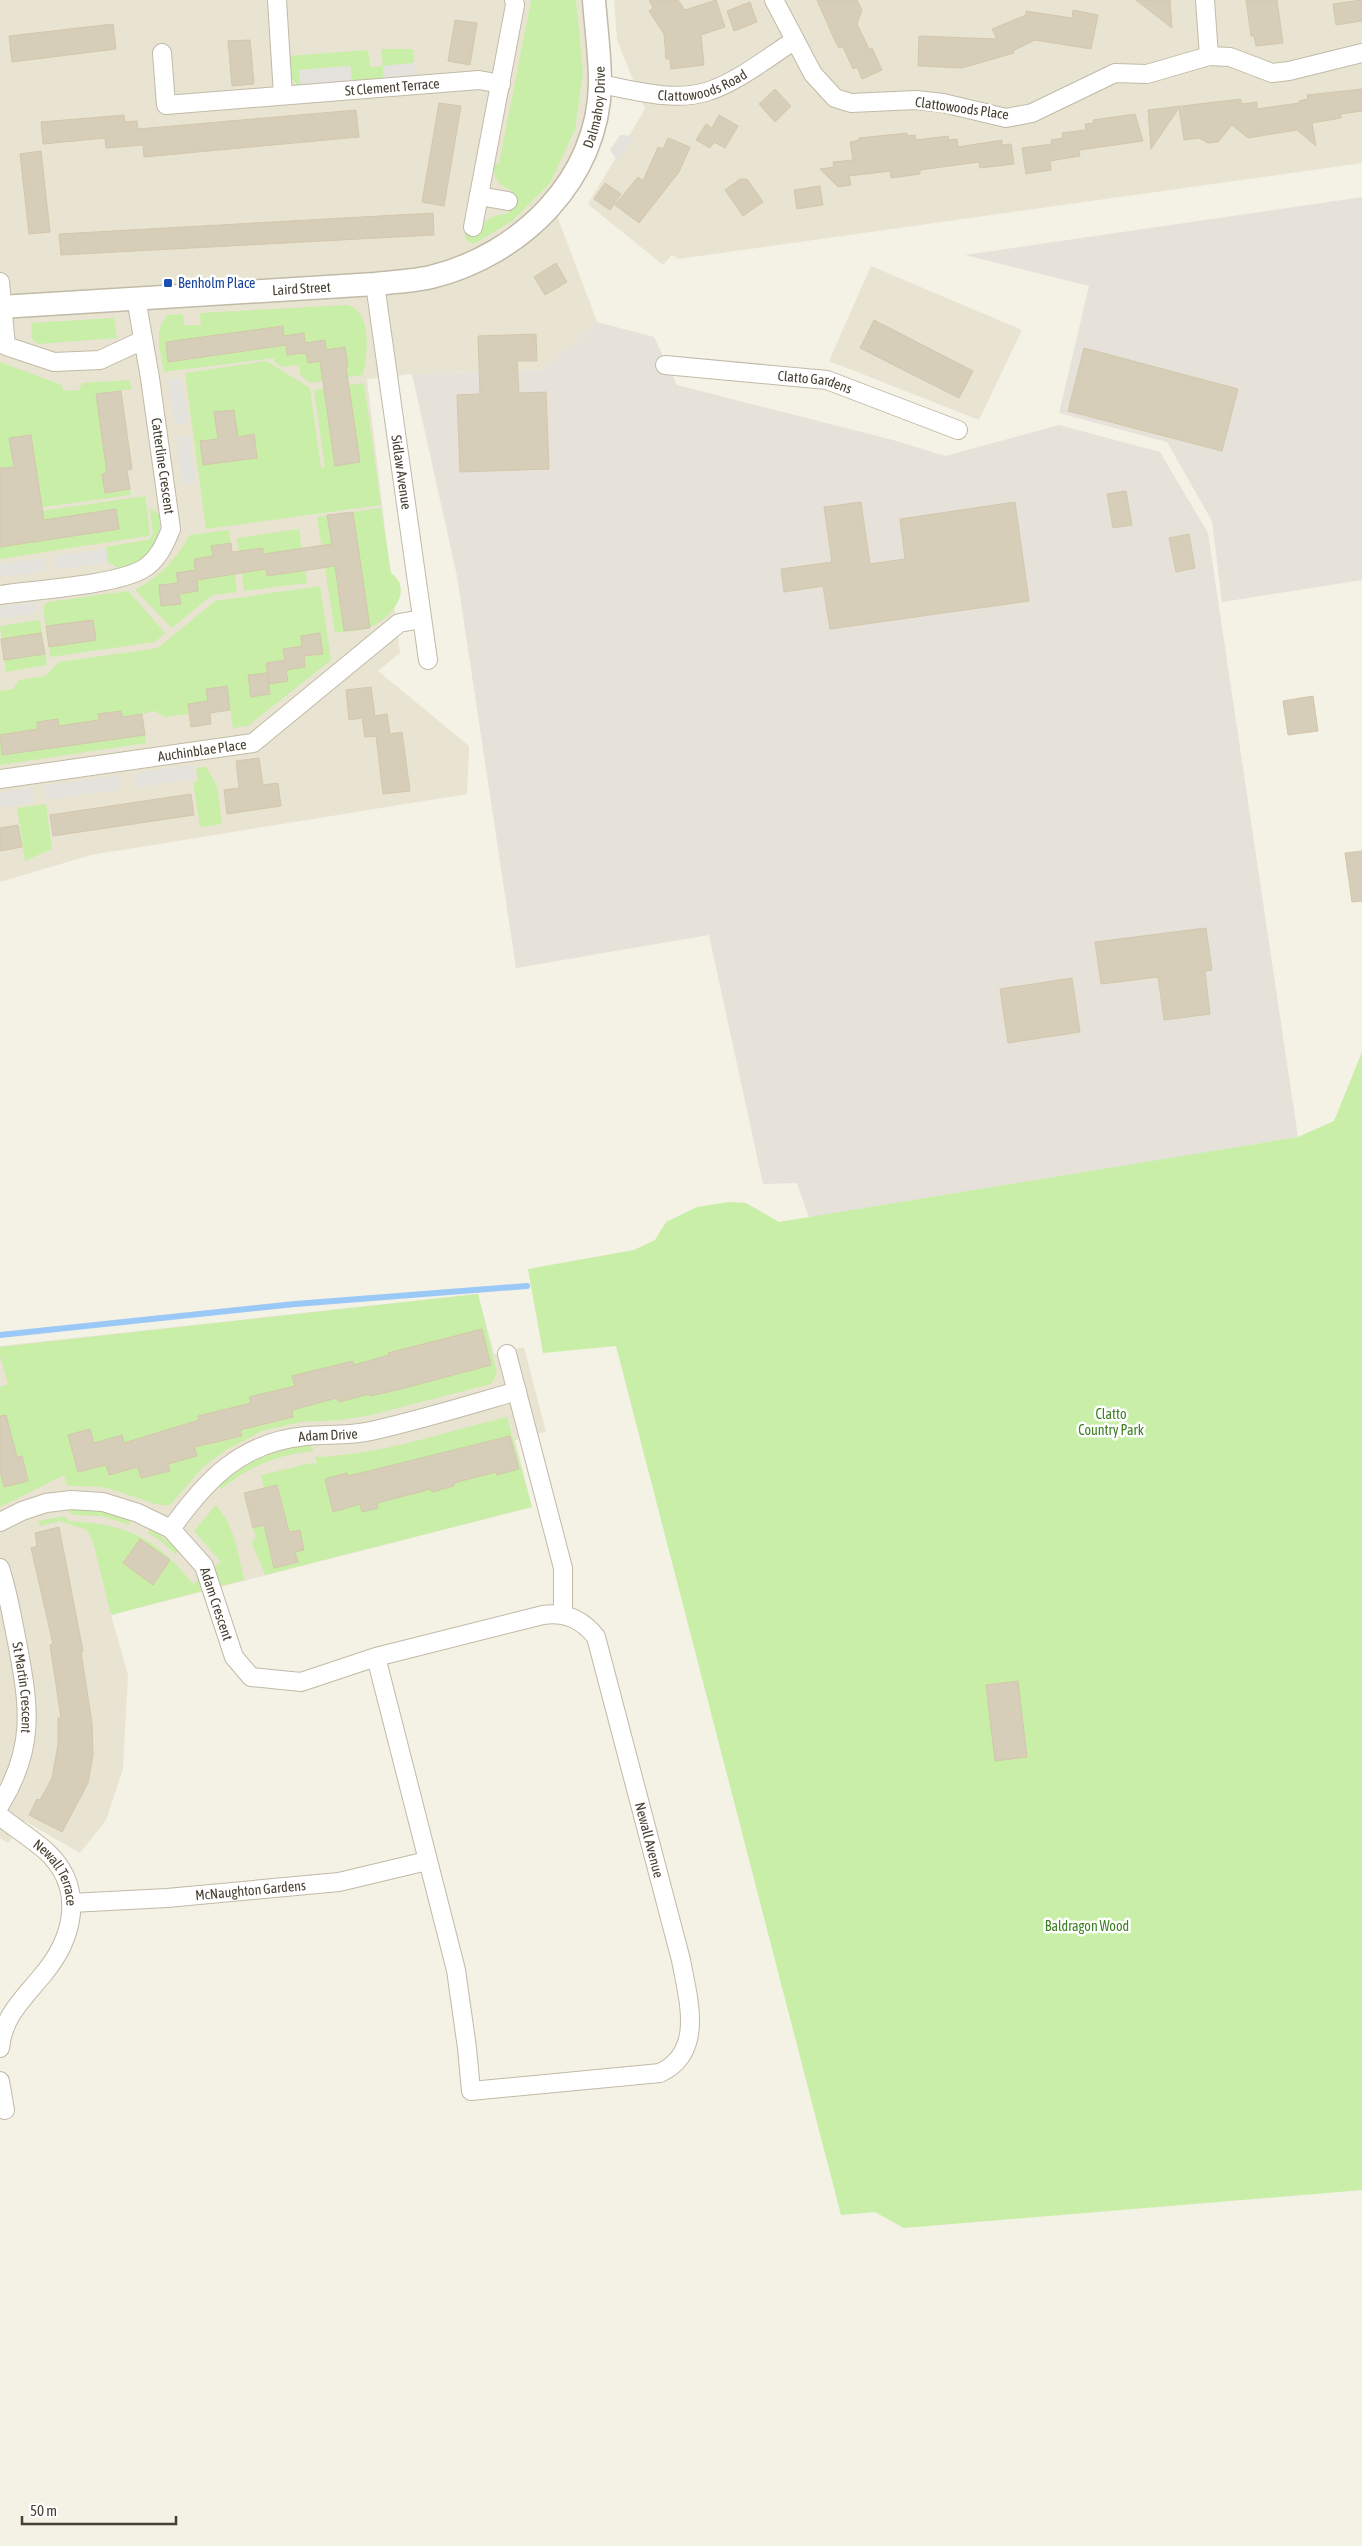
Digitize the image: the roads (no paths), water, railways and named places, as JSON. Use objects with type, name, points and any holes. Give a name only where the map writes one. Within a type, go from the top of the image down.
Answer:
[{"type":"street","points":[[277,0],[283,95]]},
{"type":"street","points":[[473,226],[516,5],[514,0]]},
{"type":"street","name":"Dalmahoy Drive","points":[[553,205],[578,168],[593,131],[600,84],[594,0]]},
{"type":"street","name":"Clattowoods Place","points":[[774,0],[813,74],[835,98],[851,103],[916,100],[944,103],[1006,118],[1032,113],[1115,73],[1147,74],[1209,56]]},
{"type":"street","points":[[1205,0],[1209,56],[1230,57],[1272,73],[1289,71],[1362,53]]},
{"type":"street","name":"Clattowoods Road","points":[[600,84],[673,95],[705,92],[728,83],[795,40]]},
{"type":"street","name":"St Clement Terrace","points":[[162,53],[166,105],[479,80],[501,84]]},
{"type":"street","points":[[479,196],[508,202]]},
{"type":"street","name":"Laird Street","points":[[1,307],[375,284],[430,277],[465,266],[511,242],[553,205]]},
{"type":"street","points":[[0,282],[3,344],[54,362],[100,360],[144,340]]},
{"type":"street","name":"Sidlaw Avenue","points":[[375,284],[428,660]]},
{"type":"street","name":"Catterline Crescent","points":[[0,595],[119,578],[143,569],[162,552],[172,529],[136,298]]},
{"type":"street","name":"Clatto Gardens","points":[[665,365],[826,380],[958,430]]},
{"type":"street","name":"Auchinblae Place","points":[[0,779],[254,743],[399,623],[422,619]]},
{"type":"street","points":[[507,1354],[563,1568],[565,1592],[563,1615]]},
{"type":"street","name":"Adam Drive","points":[[171,1530],[206,1484],[226,1466],[253,1450],[282,1440],[306,1436],[344,1435],[370,1431],[517,1391]]},
{"type":"street","name":"Adam Crescent","points":[[0,1522],[46,1502],[71,1500],[103,1502],[138,1513],[171,1530],[204,1566],[234,1657],[251,1677],[302,1682],[376,1657],[543,1615],[563,1615]]},
{"type":"street","name":"St Martin Crescent","points":[[0,1568],[7,1593],[27,1698],[28,1718],[22,1759],[10,1789],[0,1804]]},
{"type":"street","name":"Newall Avenue","points":[[427,1861],[456,1970],[471,2091],[660,2073],[680,2059],[690,2037],[687,1993],[596,1637],[582,1623],[563,1615]]},
{"type":"street","points":[[376,1657],[427,1861]]},
{"type":"street","name":"Newall Terrace","points":[[0,1816],[46,1851],[55,1861],[66,1882],[71,1903],[70,1926],[63,1947],[43,1975],[16,2004],[8,2017],[0,2048]]},
{"type":"street","name":"McNaughton Gardens","points":[[71,1903],[166,1898],[339,1882],[427,1861]]},
{"type":"street","points":[[0,2081],[5,2110]]},
{"type":"waterway","points":[[0,1335],[295,1304],[527,1286]]},
{"type":"place","name":"Benholm Place","points":[[168,283]]},
{"type":"park label","name":"Clatto Country Park","points":[[1111,1422]]},
{"type":"park label","name":"Baldragon Wood","points":[[1087,1926]]}]
